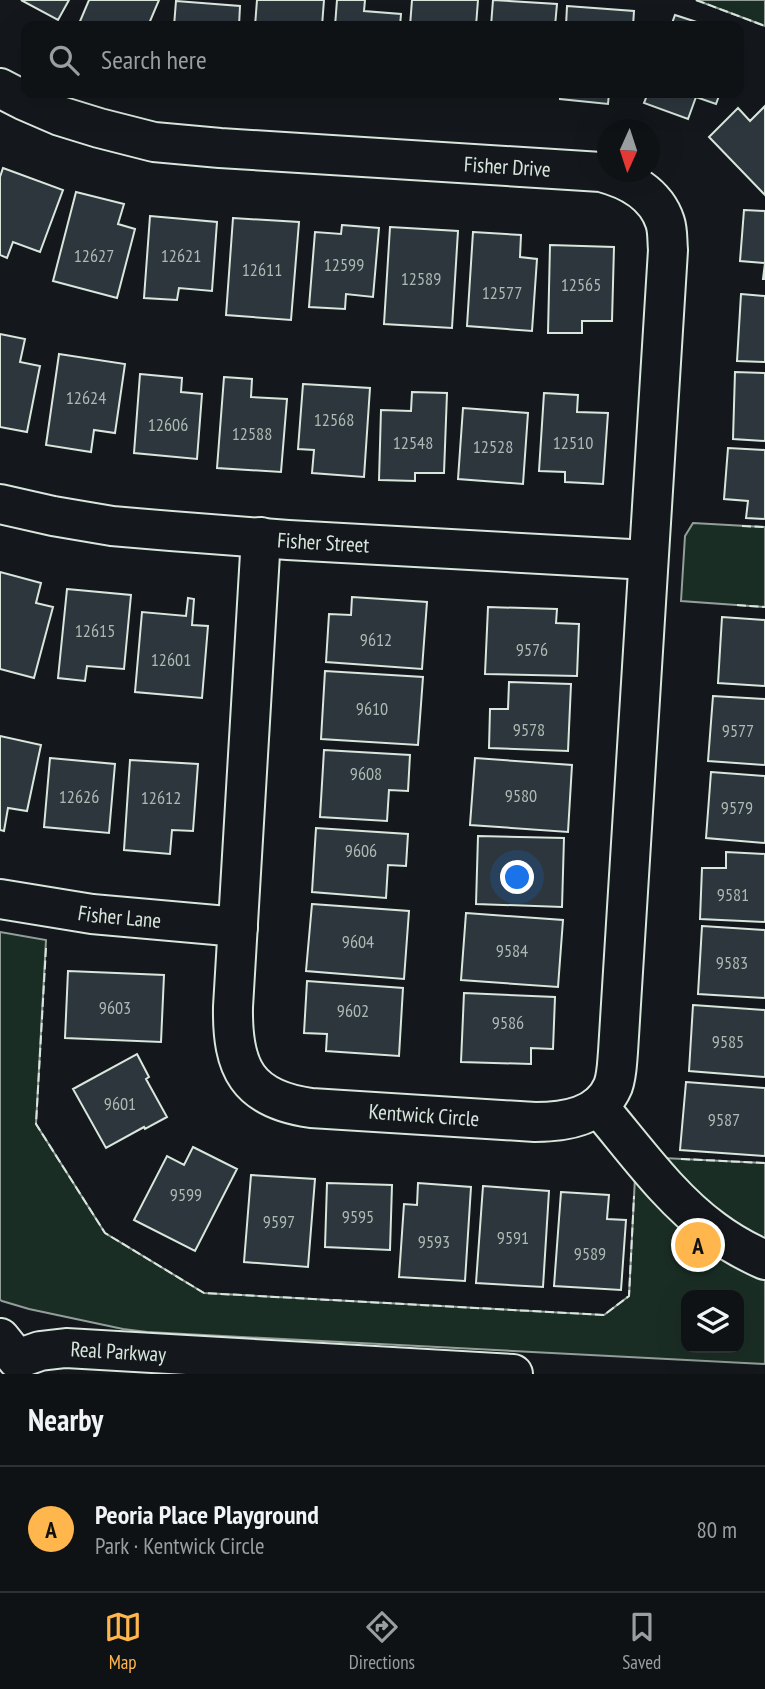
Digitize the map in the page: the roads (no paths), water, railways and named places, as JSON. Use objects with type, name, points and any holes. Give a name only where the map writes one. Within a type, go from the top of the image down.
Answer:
[{"type":"street","name":"Fisher Drive","points":[[0,89],[60,116],[154,142],[587,170],[613,175],[645,193],[659,208],[665,223],[668,250],[648,560]]},
{"type":"street","name":"Fisher Street","points":[[0,504],[112,526],[648,560]]},
{"type":"street","name":"Kentwick Circle","points":[[261,537],[233,1007],[234,1042],[246,1076],[269,1096],[296,1106],[311,1108],[536,1122],[571,1119],[598,1106]]},
{"type":"street","points":[[648,560],[617,1065],[614,1084],[598,1106],[682,1204],[712,1230],[765,1260]]},
{"type":"street","name":"Fisher Lane","points":[[0,899],[92,914],[238,927]]},
{"type":"street","name":"Real Parkway","points":[[8,1349],[40,1352],[66,1348],[513,1374]]},
{"type":"place","name":"Peoria Place Playground","points":[[698,1245]]}]
